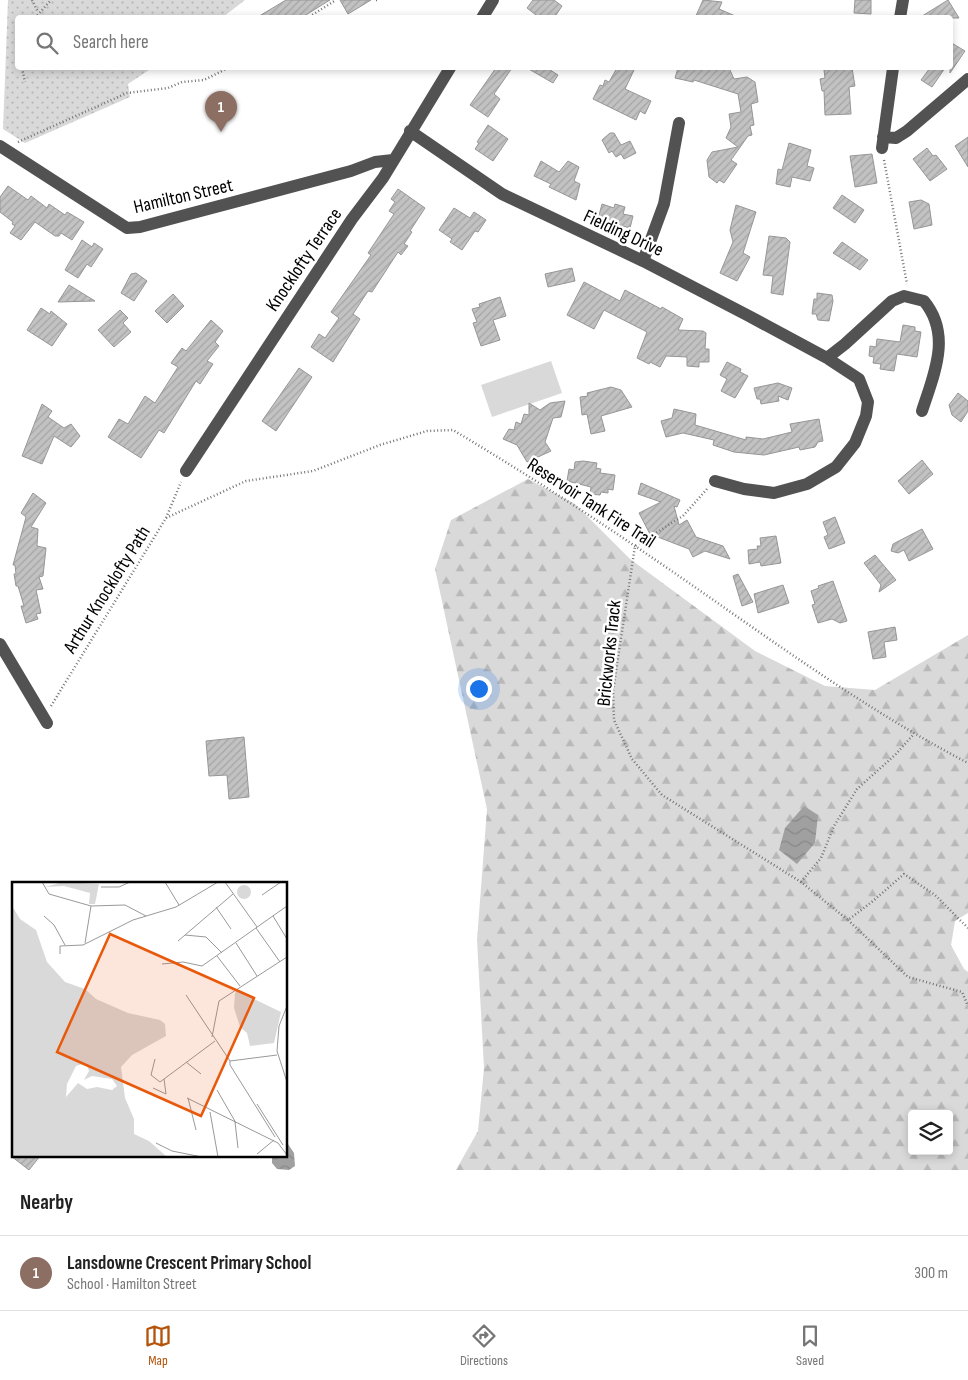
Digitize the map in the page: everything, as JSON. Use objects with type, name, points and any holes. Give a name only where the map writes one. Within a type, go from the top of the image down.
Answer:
[{"type":"street","points":[[484,15],[494,0]]},
{"type":"street","points":[[900,15],[903,0]]},
{"type":"street","name":"Knocklofty Terrace","points":[[186,471],[302,293],[393,160],[449,70]]},
{"type":"street","points":[[893,70],[883,143],[907,131],[968,79]]},
{"type":"street","points":[[643,261],[664,204],[679,123]]},
{"type":"street","name":"Fielding Drive","points":[[410,132],[502,194],[643,261],[827,358],[859,379],[868,402],[862,429],[846,456],[836,467],[807,484],[774,493],[744,489],[715,481]]},
{"type":"street","name":"Hamilton Street","points":[[6,146],[127,228],[225,205],[352,171],[375,162],[393,160]]},
{"type":"street","points":[[827,358],[892,301],[904,296],[924,301],[932,311],[939,332],[936,368],[922,411]]},
{"type":"street","points":[[0,644],[45,720]]},
{"type":"path","points":[[32,0],[38,12]]},
{"type":"path","points":[[36,15],[51,0]]},
{"type":"path","points":[[312,15],[336,0]]},
{"type":"path","points":[[22,70],[24,82]]},
{"type":"path","points":[[6,146],[126,93],[168,88],[182,82],[204,80],[224,70]]},
{"type":"path","points":[[883,143],[907,282],[904,296]]},
{"type":"path","name":"Reservoir Tank Fire Trail","points":[[166,518],[246,481],[313,471],[380,445],[427,431],[453,430],[635,546],[913,735],[968,763]]},
{"type":"path","name":"Arthur Knocklofty Path","points":[[45,720],[166,518],[186,471]]},
{"type":"path","points":[[635,546],[683,516],[715,481]]},
{"type":"path","name":"Brickworks Track","points":[[635,546],[613,691],[614,720],[632,759],[662,795],[801,882],[848,920],[908,977],[962,992],[968,1006]]},
{"type":"path","points":[[801,882],[821,858],[834,826],[858,789],[895,755],[913,735]]},
{"type":"path","points":[[848,920],[873,902],[904,874],[935,895],[968,928]]},
{"type":"green space","points":[[8,0],[245,0],[226,15],[15,15],[15,70],[149,70],[128,84],[130,97],[25,143],[3,129]]},
{"type":"green space","points":[[551,361],[562,393],[492,417],[481,385]]},
{"type":"green space","points":[[528,479],[575,504],[630,559],[755,651],[825,686],[875,690],[968,635],[968,913],[955,921],[951,945],[964,969],[968,972],[968,1170],[456,1170],[478,1131],[484,1068],[477,940],[487,809],[435,569],[451,520]]},
{"type":"water","points":[[804,806],[818,815],[815,843],[797,864],[779,850],[785,828]]},
{"type":"water","points":[[288,1144],[294,1153],[295,1166],[289,1170],[277,1169],[272,1163],[272,1158],[288,1158]]},
{"type":"building","points":[[286,0],[330,0],[306,15],[261,15]]},
{"type":"building","points":[[340,0],[371,0],[348,14]]},
{"type":"building","points":[[533,0],[554,0],[562,6],[556,15],[536,15],[527,8]]},
{"type":"building","points":[[703,0],[722,2],[719,9],[733,15],[696,15]]},
{"type":"building","points":[[855,0],[871,0],[871,14],[854,13]]},
{"type":"building","points":[[948,0],[959,18],[953,18],[953,15],[924,15]]},
{"type":"building","points":[[953,44],[965,51],[953,69]]},
{"type":"building","points":[[495,70],[511,70],[494,94],[500,99],[488,117],[470,105]]},
{"type":"building","points":[[530,70],[550,70],[558,75],[553,83]]},
{"type":"building","points":[[616,70],[634,70],[625,89],[651,101],[645,114],[640,111],[636,120],[593,99],[600,85],[603,86],[605,80],[609,82]]},
{"type":"building","points":[[677,70],[730,70],[734,79],[747,77],[755,82],[758,102],[751,104],[754,125],[750,126],[752,135],[748,136],[731,160],[737,164],[724,183],[719,180],[717,183],[709,177],[707,160],[712,152],[738,147],[726,138],[731,127],[729,114],[741,112],[738,94],[694,80],[693,82],[675,78]]},
{"type":"building","points":[[824,70],[852,70],[855,86],[849,87],[851,114],[825,115],[824,91],[822,91],[820,79],[825,78]]},
{"type":"building","points":[[928,70],[944,70],[932,87],[921,80]]},
{"type":"building","points":[[488,125],[508,139],[493,161],[475,149],[479,143],[477,142]]},
{"type":"building","points":[[610,133],[614,133],[621,145],[630,141],[636,153],[624,159],[621,154],[616,157],[612,151],[609,153],[602,140]]},
{"type":"building","points":[[968,137],[968,167],[955,146]]},
{"type":"building","points":[[789,143],[811,150],[807,166],[814,168],[810,181],[792,177],[790,187],[776,184],[778,169],[782,170]]},
{"type":"building","points":[[927,148],[933,156],[936,155],[947,169],[930,181],[913,159]]},
{"type":"building","points":[[872,154],[877,183],[855,187],[850,156]]},
{"type":"building","points":[[541,161],[559,172],[568,161],[579,167],[574,181],[580,184],[576,200],[549,187],[551,184],[534,176]]},
{"type":"building","points":[[8,186],[28,200],[31,196],[47,208],[49,204],[65,215],[67,212],[84,222],[72,240],[61,233],[59,236],[55,236],[35,222],[21,240],[10,233],[15,226],[12,224],[13,222],[0,212],[0,197]]},
{"type":"building","points":[[398,189],[425,208],[404,244],[408,246],[401,255],[398,252],[372,292],[368,291],[353,314],[360,319],[333,362],[311,347],[319,334],[325,338],[339,318],[331,312],[371,255],[368,253],[394,214],[389,211],[395,202],[391,199]]},
{"type":"building","points":[[842,195],[864,210],[855,223],[833,208]]},
{"type":"building","points":[[921,200],[929,204],[932,225],[914,229],[909,202]]},
{"type":"building","points":[[602,204],[614,208],[615,204],[625,207],[623,214],[633,216],[630,228],[598,219]]},
{"type":"building","points":[[736,205],[756,212],[743,253],[750,257],[737,281],[720,273],[733,242],[730,230]]},
{"type":"building","points":[[454,208],[470,218],[474,212],[486,220],[478,232],[475,231],[462,250],[450,242],[452,239],[439,230]]},
{"type":"building","points":[[769,236],[786,238],[790,242],[783,295],[771,293],[773,276],[763,275]]},
{"type":"building","points":[[82,240],[92,247],[94,243],[103,249],[91,267],[87,264],[78,278],[65,270]]},
{"type":"building","points":[[842,242],[868,260],[860,270],[833,253]]},
{"type":"building","points":[[572,268],[575,281],[548,287],[545,274]]},
{"type":"building","points":[[136,273],[147,281],[134,301],[121,293],[131,274]]},
{"type":"building","points":[[584,282],[620,301],[625,290],[661,309],[662,307],[683,319],[678,330],[703,331],[706,333],[705,349],[709,349],[709,362],[699,362],[699,367],[687,366],[687,357],[666,356],[660,367],[650,362],[649,364],[637,358],[647,332],[604,310],[594,329],[567,315]]},
{"type":"building","points":[[69,285],[95,301],[58,302]]},
{"type":"building","points":[[817,293],[832,295],[833,301],[829,321],[818,320],[816,314],[812,314],[814,299],[817,299]]},
{"type":"building","points":[[173,294],[184,306],[167,323],[155,311]]},
{"type":"building","points":[[500,297],[506,316],[493,320],[500,340],[481,346],[473,323],[477,322],[472,309],[480,307],[479,304]]},
{"type":"building","points":[[41,308],[50,314],[51,311],[67,324],[52,346],[27,330]]},
{"type":"building","points":[[120,310],[128,318],[123,323],[131,332],[114,347],[98,330]]},
{"type":"building","points":[[211,320],[223,331],[215,342],[219,346],[207,361],[213,364],[200,384],[196,381],[164,433],[159,430],[141,458],[108,437],[119,419],[128,424],[145,396],[155,403],[178,367],[171,363],[182,348],[186,351]]},
{"type":"building","points":[[903,325],[915,327],[915,331],[921,332],[917,357],[897,354],[894,371],[880,369],[881,364],[873,363],[874,357],[869,356],[870,346],[876,347],[877,339],[900,342]]},
{"type":"building","points":[[727,362],[741,369],[740,372],[748,376],[735,398],[721,391],[727,379],[720,375]]},
{"type":"building","points":[[299,368],[312,377],[276,431],[262,421]]},
{"type":"building","points":[[778,383],[792,388],[788,400],[778,396],[779,401],[761,404],[760,399],[757,399],[754,388]]},
{"type":"building","points":[[611,387],[621,390],[632,407],[601,416],[605,431],[591,434],[587,414],[582,415],[580,397],[588,396],[587,393]]},
{"type":"building","points":[[958,393],[968,401],[968,411],[961,422],[952,415],[949,405]]},
{"type":"building","points":[[565,401],[561,417],[553,418],[545,442],[551,451],[527,462],[517,445],[503,439],[509,429],[514,430],[516,422],[521,424],[524,414],[529,415],[529,403],[540,410],[550,403]]},
{"type":"building","points":[[42,404],[52,411],[48,417],[64,428],[71,424],[80,436],[71,447],[54,436],[42,464],[22,456]]},
{"type":"building","points":[[674,409],[696,414],[695,425],[746,440],[746,437],[763,439],[792,432],[790,424],[819,419],[823,441],[818,442],[815,447],[800,450],[799,447],[764,455],[734,452],[713,445],[714,440],[683,433],[666,437],[661,421],[672,418]]},
{"type":"building","points":[[922,460],[933,474],[909,494],[898,481]]},
{"type":"building","points":[[575,462],[597,463],[596,468],[601,469],[600,473],[615,475],[613,490],[608,489],[608,493],[601,492],[600,495],[590,494],[591,487],[567,481],[569,469],[574,470]]},
{"type":"building","points":[[641,483],[680,500],[677,507],[674,506],[679,525],[687,520],[696,537],[723,546],[730,559],[705,551],[693,557],[689,549],[650,534],[639,513],[661,502],[638,494]]},
{"type":"building","points":[[33,493],[46,503],[31,527],[38,529],[37,546],[46,548],[43,576],[39,577],[43,589],[36,590],[41,613],[36,614],[38,619],[26,623],[21,606],[24,606],[18,586],[16,586],[15,565],[13,565],[26,517],[21,513]]},
{"type":"building","points":[[835,517],[845,543],[829,549],[824,537],[828,535],[823,522]]},
{"type":"building","points":[[922,529],[933,549],[909,561],[904,550],[898,553],[891,551],[893,544]]},
{"type":"building","points":[[776,536],[781,563],[761,566],[760,562],[749,564],[748,550],[758,549],[757,546],[761,546],[760,538]]},
{"type":"building","points":[[875,555],[896,580],[879,592],[881,585],[864,563]]},
{"type":"building","points":[[738,574],[753,602],[742,606],[733,576]]},
{"type":"building","points":[[833,581],[847,621],[840,623],[832,619],[818,623],[812,605],[815,604],[811,591],[819,588],[818,586]]},
{"type":"building","points":[[783,585],[789,603],[758,613],[754,594]]},
{"type":"building","points":[[895,627],[897,640],[884,642],[886,657],[873,659],[868,632]]},
{"type":"building","points":[[244,737],[249,797],[229,799],[227,775],[209,776],[206,741]]},
{"type":"building","points":[[14,1158],[38,1158],[29,1170]]},
{"type":"place","name":"Lansdowne Crescent Primary School","points":[[221,132]]}]
